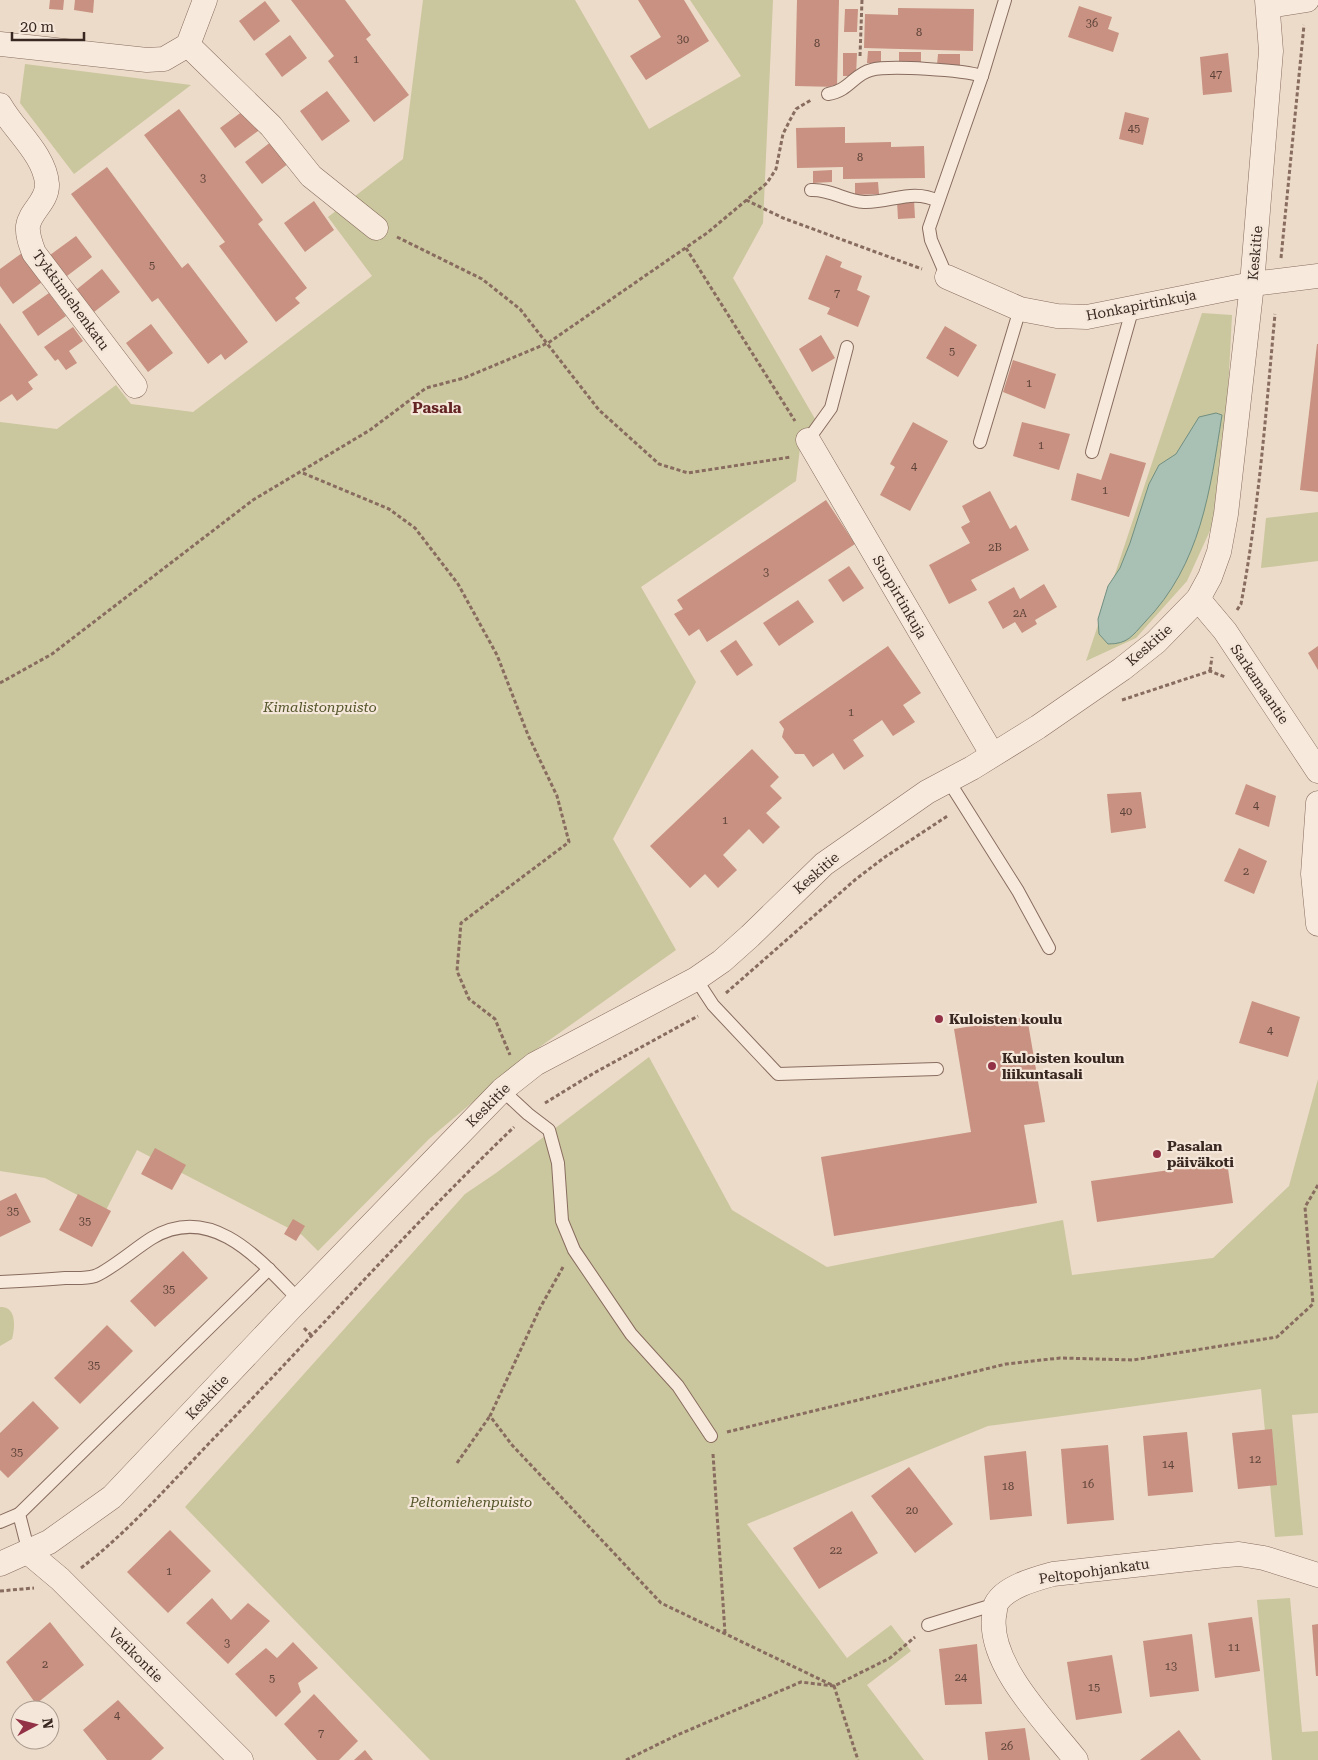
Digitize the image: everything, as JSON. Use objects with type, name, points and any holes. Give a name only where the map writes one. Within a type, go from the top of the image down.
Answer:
[{"type":"street","points":[[0,44],[147,60],[164,59],[177,54],[188,45],[204,0]]},
{"type":"street","points":[[1268,3],[1307,0]]},
{"type":"street","name":"Keskitie","points":[[0,1564],[29,1553],[49,1542],[112,1497],[299,1300],[510,1083],[535,1064],[696,979],[722,961],[824,864],[927,792],[1038,727],[1122,669],[1156,642],[1198,599],[1210,577],[1219,552],[1226,514],[1252,284],[1271,51],[1268,3]]},
{"type":"street","points":[[188,45],[271,126],[311,176],[376,228]]},
{"type":"street","name":"Tykkimiehenkatu","points":[[0,105],[39,159],[45,173],[47,186],[43,200],[34,212],[28,226],[34,252],[135,386]]},
{"type":"street","name":"Honkapirtinkuja","points":[[947,278],[1020,309],[1057,316],[1087,317],[1252,284],[1318,276]]},
{"type":"street","name":"Suopirtinkuja","points":[[811,446],[992,754]]},
{"type":"street","name":"Sarkamaantie","points":[[1198,599],[1225,631],[1318,771]]},
{"type":"street","points":[[1318,803],[1313,874],[1318,924]]},
{"type":"street","name":"Vetikontie","points":[[29,1553],[60,1579],[241,1760]]},
{"type":"street","name":"Peltopohjankatu","points":[[996,1604],[1026,1581],[1053,1574],[1216,1556],[1239,1554],[1264,1558],[1318,1575]]},
{"type":"street","points":[[996,1604],[993,1626],[998,1650],[1010,1677],[1076,1760]]},
{"type":"lane","points":[[947,278],[931,240],[929,228],[982,76],[1006,0]]},
{"type":"lane","points":[[828,94],[845,89],[866,72],[895,69],[958,72],[982,76]]},
{"type":"lane","points":[[811,190],[826,191],[864,202],[909,194],[921,195],[938,201]]},
{"type":"lane","points":[[1092,452],[1133,307]]},
{"type":"lane","points":[[980,442],[1020,309]]},
{"type":"lane","points":[[811,446],[832,408],[847,347]]},
{"type":"lane","points":[[948,780],[1018,891],[1049,948]]},
{"type":"lane","points":[[696,979],[712,1005],[778,1074],[937,1070]]},
{"type":"lane","points":[[510,1083],[528,1114],[549,1130],[558,1163],[562,1221],[574,1250],[631,1334],[678,1386],[712,1436]]},
{"type":"lane","points":[[0,1282],[96,1276],[132,1250],[163,1231],[185,1226],[201,1227],[223,1233],[269,1269],[299,1300]]},
{"type":"lane","points":[[0,1522],[19,1514],[269,1269]]},
{"type":"lane","points":[[19,1514],[29,1553]]},
{"type":"lane","points":[[928,1625],[996,1604]]},
{"type":"path","points":[[862,0],[860,61],[862,68],[866,72]]},
{"type":"path","points":[[0,683],[52,654],[253,500],[290,477],[302,473],[370,430],[426,388],[464,378],[548,343],[686,248],[767,182],[776,169],[783,134],[796,108],[806,101],[828,94]]},
{"type":"path","points":[[746,200],[783,218],[947,278]]},
{"type":"path","points":[[376,228],[482,279],[520,309],[599,410],[659,464],[688,473],[811,446],[686,248]]},
{"type":"path","points":[[302,473],[389,509],[415,528],[458,584],[498,655],[528,734],[557,796],[569,842],[461,923],[457,971],[469,999],[496,1019],[510,1083]]},
{"type":"path","points":[[1116,702],[1210,671]]},
{"type":"path","points":[[0,1591],[41,1587],[60,1579],[97,1556],[133,1522],[321,1328],[452,1186],[528,1114],[594,1073],[695,1018],[856,879],[885,857],[924,833],[963,805]]},
{"type":"path","points":[[725,1633],[712,1436],[1006,1364],[1060,1358],[1133,1360],[1277,1337],[1313,1304],[1305,1208],[1318,1185]]},
{"type":"path","points":[[457,1463],[490,1416],[540,1308],[574,1250]]},
{"type":"path","points":[[490,1416],[512,1446],[661,1603],[834,1686],[858,1760]]},
{"type":"path","points":[[626,1760],[675,1736],[801,1682],[834,1686],[890,1658],[928,1625]]},
{"type":"green space","name":"Kimalistonpuisto","points":[[423,0],[575,0],[649,129],[741,76],[690,0],[773,0],[763,223],[733,278],[818,424],[802,432],[796,481],[641,587],[696,682],[613,839],[676,950],[527,1056],[429,1139],[318,1251],[302,1235],[137,1150],[106,1210],[45,1178],[0,1171],[0,422],[57,429],[116,385],[131,404],[193,412],[372,276],[328,217],[403,159]]},
{"type":"green space","points":[[25,64],[191,85],[74,174],[20,103]]},
{"type":"green space","points":[[1202,313],[1232,315],[1227,411],[1213,524],[1187,581],[1136,638],[1086,661]]},
{"type":"green space","points":[[1318,512],[1318,561],[1261,568],[1266,518]]},
{"type":"green space","name":"Peltomiehenpuisto","points":[[649,1057],[732,1210],[827,1267],[1063,1220],[1072,1275],[1213,1258],[1289,1186],[1318,1079],[1318,1413],[1292,1415],[1303,1535],[1275,1537],[1261,1389],[988,1426],[747,1524],[847,1658],[891,1625],[911,1651],[867,1685],[924,1760],[430,1760],[185,1507],[465,1194],[496,1173]]},
{"type":"green space","points":[[0,1307],[6,1308],[12,1314],[14,1329],[12,1339],[0,1346]]},
{"type":"green space","points":[[1290,1598],[1302,1732],[1318,1731],[1318,1760],[1272,1760],[1257,1600]]},
{"type":"shaded area","points":[[1216,413],[1222,415],[1213,471],[1200,525],[1191,551],[1179,576],[1164,600],[1145,622],[1125,641],[1108,644],[1099,634],[1098,619],[1108,586],[1120,568],[1130,543],[1149,484],[1159,465],[1176,454],[1199,417]]},
{"type":"building","points":[[50,0],[64,0],[63,10],[49,9]]},
{"type":"building","points":[[75,0],[94,0],[93,13],[74,10]]},
{"type":"building","points":[[291,0],[345,0],[371,35],[366,39],[409,95],[374,122],[328,61],[334,56]]},
{"type":"building","points":[[638,0],[684,0],[709,41],[646,80],[630,56],[661,37]]},
{"type":"building","points":[[797,0],[839,0],[837,87],[795,86]]},
{"type":"building","points":[[265,1],[280,21],[254,41],[239,21]]},
{"type":"building","points":[[1079,6],[1112,17],[1108,29],[1119,33],[1113,52],[1068,37]]},
{"type":"building","points":[[898,8],[974,9],[973,51],[864,48],[865,14],[898,15]]},
{"type":"building","points":[[845,9],[858,9],[857,32],[844,32]]},
{"type":"building","points":[[290,35],[307,58],[282,77],[265,54]]},
{"type":"building","points":[[868,51],[881,51],[881,63],[867,63]]},
{"type":"building","points":[[899,52],[921,52],[921,63],[899,63]]},
{"type":"building","points":[[843,53],[857,53],[856,76],[843,76]]},
{"type":"building","points":[[1228,53],[1232,92],[1203,95],[1200,57]]},
{"type":"building","points":[[938,54],[960,54],[960,65],[937,65]]},
{"type":"building","points":[[327,91],[350,121],[322,141],[300,111]]},
{"type":"building","points":[[247,108],[262,128],[235,148],[220,128]]},
{"type":"building","points":[[179,109],[263,220],[258,224],[307,288],[295,298],[300,303],[276,322],[219,246],[225,242],[144,135]]},
{"type":"building","points":[[1125,112],[1149,118],[1143,145],[1119,139]]},
{"type":"building","points":[[845,127],[845,143],[891,142],[891,147],[924,146],[925,178],[843,179],[843,167],[797,168],[796,128]]},
{"type":"building","points":[[272,141],[289,163],[262,184],[245,162]]},
{"type":"building","points":[[107,167],[182,268],[188,263],[248,342],[225,360],[221,354],[208,364],[158,298],[152,302],[71,194]]},
{"type":"building","points":[[832,170],[832,182],[813,183],[813,171]]},
{"type":"building","points":[[878,182],[879,194],[855,195],[855,183]]},
{"type":"building","points":[[914,200],[915,218],[898,219],[897,201]]},
{"type":"building","points":[[314,201],[334,230],[305,252],[284,223]]},
{"type":"building","points":[[76,236],[92,257],[67,276],[50,255]]},
{"type":"building","points":[[22,253],[42,282],[13,304],[0,286],[0,269]]},
{"type":"building","points":[[826,255],[842,262],[840,267],[862,276],[857,290],[870,296],[858,327],[827,314],[830,308],[808,299]]},
{"type":"building","points":[[102,269],[120,292],[94,312],[76,290]]},
{"type":"building","points":[[49,293],[66,316],[38,336],[22,312]]},
{"type":"building","points":[[0,323],[38,375],[28,382],[33,389],[17,401],[12,394],[0,402]]},
{"type":"building","points":[[151,324],[173,353],[148,372],[126,343]]},
{"type":"building","points":[[945,326],[977,345],[958,377],[926,358]]},
{"type":"building","points":[[73,327],[83,341],[69,351],[77,363],[66,370],[58,359],[55,361],[44,347]]},
{"type":"building","points":[[821,335],[835,358],[812,372],[799,349]]},
{"type":"building","points":[[1318,344],[1318,492],[1300,490]]},
{"type":"building","points":[[1013,360],[1056,374],[1045,409],[1003,392]]},
{"type":"building","points":[[913,422],[948,441],[910,511],[880,495],[895,467],[890,464]]},
{"type":"building","points":[[1022,422],[1070,434],[1059,470],[1013,456]]},
{"type":"building","points":[[1110,453],[1146,463],[1129,517],[1071,500],[1077,473],[1101,480]]},
{"type":"building","points":[[990,491],[1010,529],[1016,525],[1029,550],[971,580],[977,590],[949,604],[929,565],[970,543],[961,527],[970,522],[962,506]]},
{"type":"building","points":[[826,500],[855,544],[707,642],[699,629],[689,636],[674,614],[683,609],[677,600]]},
{"type":"building","points":[[849,566],[864,588],[843,602],[828,580]]},
{"type":"building","points":[[1044,584],[1057,607],[1035,620],[1037,624],[1022,633],[1015,622],[1003,629],[988,602],[1014,587],[1020,599]]},
{"type":"building","points":[[798,600],[814,622],[779,646],[763,623]]},
{"type":"building","points":[[736,640],[753,665],[737,676],[720,651]]},
{"type":"building","points":[[888,646],[921,693],[903,705],[915,722],[893,736],[882,720],[853,740],[864,756],[844,770],[833,753],[813,767],[804,754],[795,754],[782,737],[784,729],[779,722]]},
{"type":"building","points":[[1318,646],[1318,670],[1308,653]]},
{"type":"building","points":[[752,749],[779,777],[770,786],[782,798],[766,813],[780,827],[763,844],[749,829],[723,855],[737,870],[718,888],[705,874],[690,888],[650,846]]},
{"type":"building","points":[[1246,784],[1276,796],[1269,827],[1235,814]]},
{"type":"building","points":[[1141,792],[1146,828],[1111,833],[1107,794]]},
{"type":"building","points":[[1239,848],[1267,861],[1254,894],[1224,881]]},
{"type":"building","points":[[1252,1001],[1300,1017],[1288,1057],[1239,1043]]},
{"type":"building","points":[[1027,1017],[1045,1122],[1024,1125],[1037,1203],[834,1236],[821,1157],[971,1132],[954,1029]]},
{"type":"building","points":[[155,1148],[186,1165],[172,1190],[141,1174]]},
{"type":"building","points":[[1227,1162],[1233,1203],[1097,1222],[1091,1181]]},
{"type":"building","points":[[16,1193],[31,1222],[0,1237],[0,1201]]},
{"type":"building","points":[[78,1194],[111,1211],[92,1247],[59,1230]]},
{"type":"building","points":[[293,1219],[305,1226],[296,1241],[284,1234]]},
{"type":"building","points":[[183,1251],[208,1278],[155,1327],[130,1301]]},
{"type":"building","points":[[107,1325],[133,1351],[80,1404],[54,1378]]},
{"type":"building","points":[[33,1401],[59,1428],[8,1478],[0,1470],[0,1433]]},
{"type":"building","points":[[1272,1429],[1277,1485],[1238,1489],[1232,1433]]},
{"type":"building","points":[[1187,1432],[1193,1492],[1148,1496],[1143,1436]]},
{"type":"building","points":[[1108,1445],[1114,1520],[1067,1524],[1061,1449]]},
{"type":"building","points":[[1026,1451],[1032,1516],[990,1520],[984,1456]]},
{"type":"building","points":[[909,1467],[953,1524],[915,1553],[871,1496]]},
{"type":"building","points":[[852,1511],[878,1553],[819,1589],[793,1548]]},
{"type":"building","points":[[170,1530],[211,1571],[168,1613],[127,1572]]},
{"type":"building","points":[[212,1598],[231,1620],[248,1603],[270,1621],[228,1664],[186,1623]]},
{"type":"building","points":[[1252,1617],[1260,1671],[1215,1678],[1208,1623]]},
{"type":"building","points":[[50,1622],[84,1665],[41,1700],[33,1700],[6,1662]]},
{"type":"building","points":[[1318,1624],[1318,1676],[1316,1676],[1312,1625]]},
{"type":"building","points":[[1192,1634],[1199,1691],[1150,1697],[1143,1641]]},
{"type":"building","points":[[293,1642],[318,1668],[298,1683],[301,1692],[276,1717],[235,1674],[266,1648],[277,1658]]},
{"type":"building","points":[[977,1644],[982,1704],[945,1705],[939,1649]]},
{"type":"building","points":[[1112,1655],[1122,1713],[1076,1720],[1067,1662]]},
{"type":"building","points":[[314,1694],[358,1741],[339,1760],[317,1760],[284,1724]]},
{"type":"building","points":[[118,1700],[164,1748],[151,1760],[107,1760],[83,1730]]},
{"type":"building","points":[[1025,1728],[1030,1760],[988,1760],[985,1732]]},
{"type":"building","points":[[1179,1730],[1201,1760],[1140,1760]]},
{"type":"building","points":[[365,1750],[373,1760],[354,1760]]},
{"type":"place","name":"Kuloisten koulu","points":[[939,1019]]},
{"type":"place","name":"Kuloisten koulun liikuntasali","points":[[992,1066]]},
{"type":"place","name":"Pasalan päiväkoti","points":[[1157,1154]]},
{"type":"district","name":"Pasala","points":[[437,408]]}]
